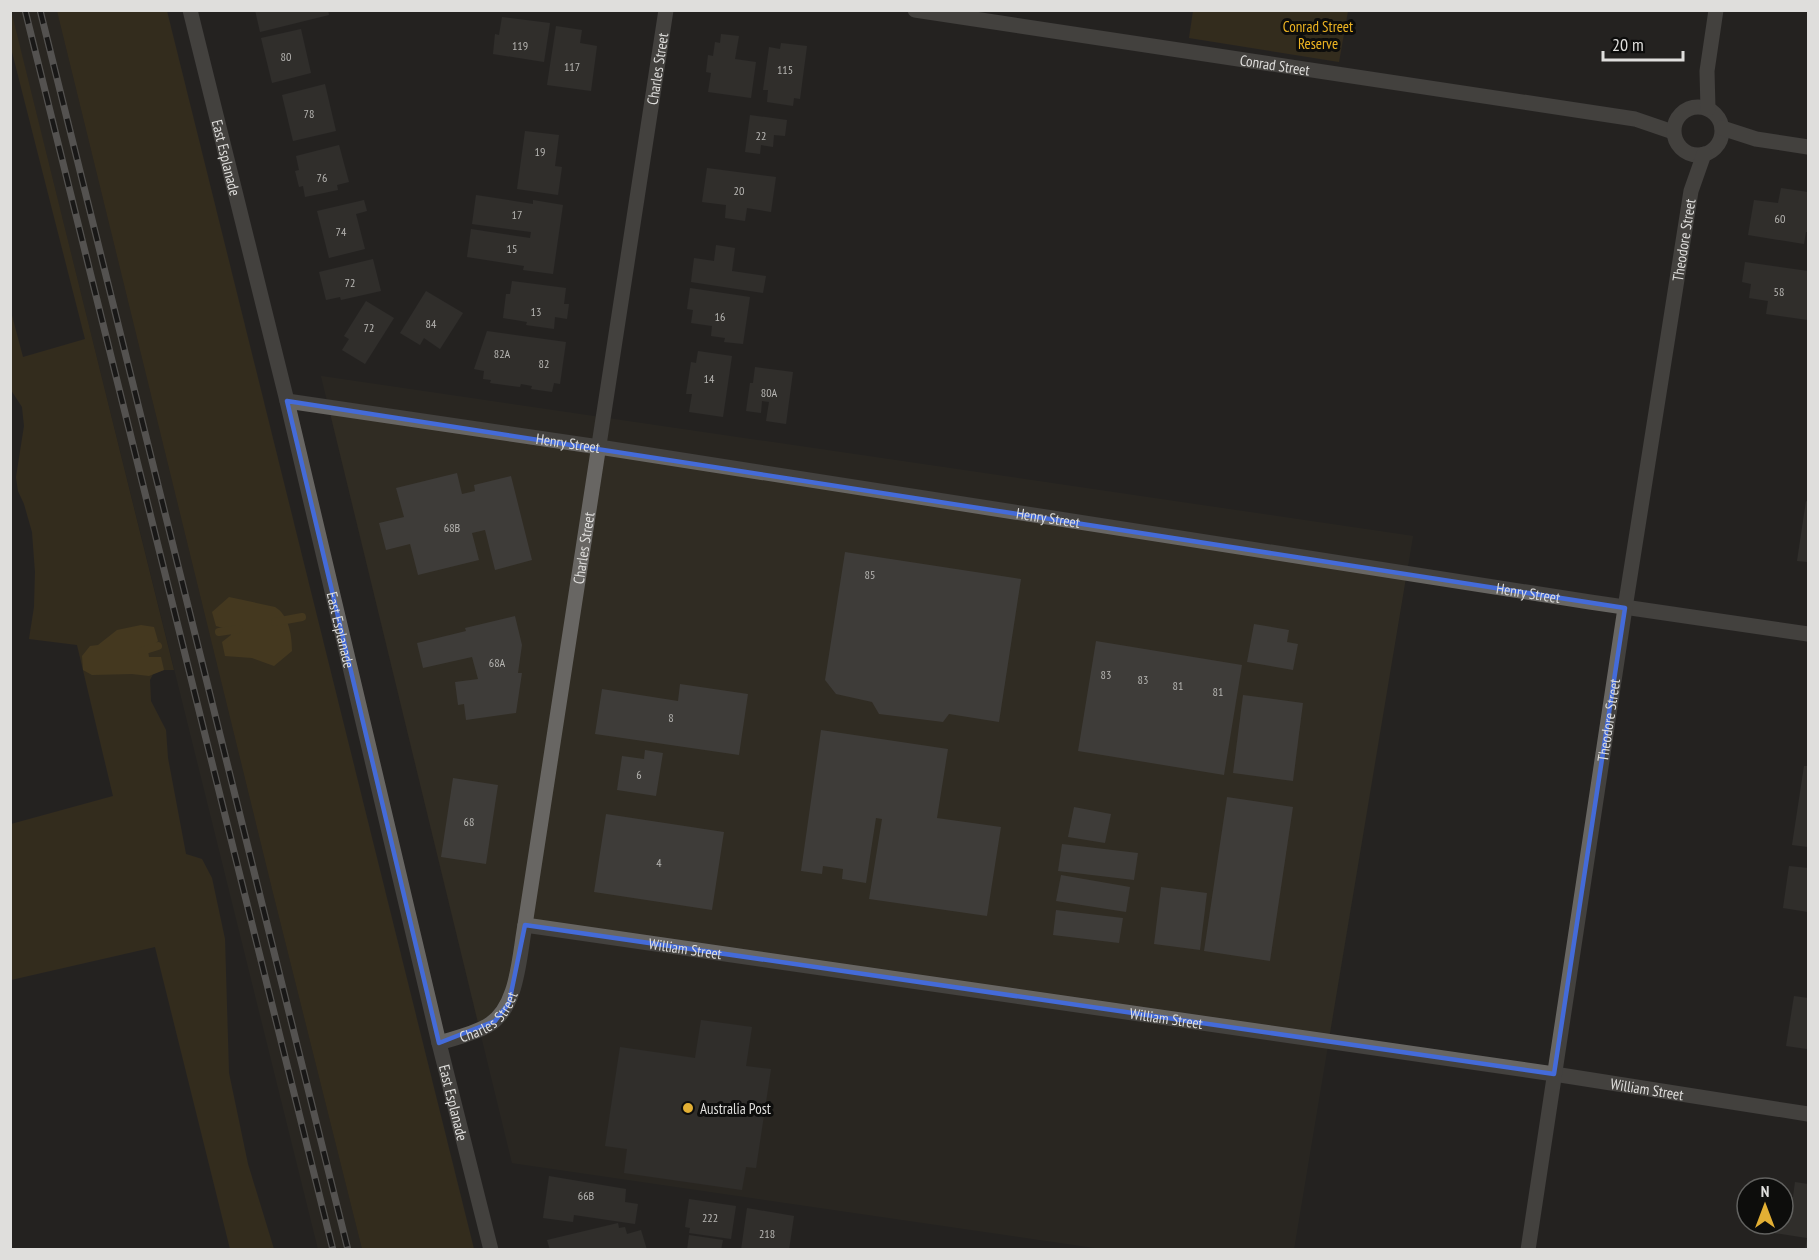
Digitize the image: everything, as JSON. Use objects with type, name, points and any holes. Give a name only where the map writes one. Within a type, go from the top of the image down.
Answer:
[{"type":"street","name":"East Esplanade","points":[[190,10],[287,401],[439,1043],[491,1250]]},
{"type":"street","name":"Charles Street","points":[[439,1043],[489,1025],[503,1013],[509,1003],[513,988],[525,925],[666,10]]},
{"type":"street","name":"Conrad Street","points":[[915,10],[1675,125]]},
{"type":"street","points":[[1708,109],[1707,71],[1716,10]]},
{"type":"street","points":[[1691,108],[1707,71]]},
{"type":"street","points":[[1691,108],[1708,109],[1720,120],[1721,134],[1711,152],[1695,155],[1687,153],[1677,144],[1675,125],[1686,110],[1691,108]]},
{"type":"street","points":[[1721,134],[1809,147]]},
{"type":"street","name":"Theodore Street","points":[[1687,153],[1691,191]]},
{"type":"street","name":"Theodore Street","points":[[1528,1250],[1691,191],[1704,154]]},
{"type":"street","name":"Henry Street","points":[[287,401],[599,447],[1625,608],[1809,634]]},
{"type":"street","name":"William Street","points":[[525,925],[1554,1074],[1809,1114]]},
{"type":"highlighted area","points":[[287,401],[1625,608],[1554,1074],[525,925],[509,1003],[495,1021],[439,1043]]},
{"type":"shaded area","points":[[11,11],[57,11],[362,1249],[318,1249]]},
{"type":"shaded area","points":[[321,376],[1413,536],[1294,1249],[1102,1249],[512,1163]]},
{"type":"shaded area","points":[[229,597],[275,607],[280,611],[289,626],[292,651],[274,666],[252,658],[225,656],[222,642],[231,635],[230,630],[216,626],[212,612]]},
{"type":"shaded area","points":[[141,625],[154,627],[158,641],[148,651],[149,657],[161,657],[164,670],[149,676],[92,675],[83,670],[82,656],[90,646],[98,645],[117,630]]},
{"type":"green space","points":[[11,10],[174,670],[164,670],[153,674],[150,680],[151,701],[166,730],[168,758],[186,854],[202,859],[212,878],[225,939],[229,1073],[248,1164],[274,1249],[230,1249],[155,947],[11,980],[11,824],[113,796],[77,645],[29,639],[34,607],[35,572],[32,532],[18,491],[16,477],[24,426],[22,407],[11,390],[10,308],[23,357],[85,339],[11,48]]},
{"type":"green space","points":[[57,11],[167,11],[474,1249],[362,1249]]},
{"type":"green space","name":"Conrad Street Reserve","points":[[1193,11],[1348,11],[1339,62],[1189,38]]},
{"type":"building","points":[[255,10],[328,10],[329,15],[260,32]]},
{"type":"building","points":[[502,17],[550,23],[544,62],[493,54],[495,34],[499,35]]},
{"type":"building","points":[[556,26],[582,30],[580,43],[597,46],[591,91],[547,85]]},
{"type":"building","points":[[301,29],[311,73],[272,83],[261,38]]},
{"type":"building","points":[[721,34],[739,36],[735,59],[756,62],[751,98],[708,92],[711,73],[706,72],[708,55],[713,56],[715,42],[720,43]]},
{"type":"building","points":[[781,43],[807,46],[800,99],[794,98],[793,106],[767,102],[768,90],[763,90],[769,47],[780,49]]},
{"type":"building","points":[[325,84],[336,131],[293,141],[282,95]]},
{"type":"building","points":[[750,115],[787,120],[785,136],[774,135],[773,147],[761,145],[760,154],[745,152]]},
{"type":"building","points":[[525,131],[559,135],[555,166],[562,167],[558,195],[517,189]]},
{"type":"building","points":[[339,145],[349,182],[337,185],[338,190],[305,197],[303,186],[299,187],[295,171],[299,170],[296,156]]},
{"type":"building","points":[[707,168],[776,177],[771,212],[747,208],[745,221],[725,218],[726,205],[702,202]]},
{"type":"building","points":[[1781,188],[1808,192],[1808,232],[1806,232],[1804,244],[1748,235],[1754,200],[1778,203]]},
{"type":"building","points":[[476,195],[533,204],[533,200],[563,205],[553,274],[523,270],[524,266],[467,257],[471,229],[530,238],[531,232],[472,224]]},
{"type":"building","points":[[364,200],[367,211],[356,214],[365,249],[329,258],[317,211]]},
{"type":"building","points":[[716,245],[735,248],[732,271],[766,276],[763,293],[691,282],[694,258],[714,261]]},
{"type":"building","points":[[373,259],[381,291],[341,300],[340,297],[326,300],[319,272]]},
{"type":"building","points":[[1745,262],[1808,271],[1808,320],[1766,314],[1768,301],[1749,298],[1751,284],[1742,282]]},
{"type":"building","points":[[512,281],[566,288],[564,304],[569,304],[567,319],[555,317],[554,329],[526,325],[527,322],[503,318],[506,294],[510,294]]},
{"type":"building","points":[[690,288],[750,297],[743,344],[724,342],[725,338],[711,336],[712,326],[691,323],[693,310],[687,309]]},
{"type":"building","points":[[426,291],[463,313],[440,349],[424,338],[420,345],[400,333]]},
{"type":"building","points":[[366,301],[394,318],[365,364],[342,350],[349,339],[344,336]]},
{"type":"building","points":[[487,331],[566,342],[560,384],[554,383],[552,392],[531,389],[532,386],[521,384],[520,387],[490,383],[491,380],[483,379],[484,371],[474,369]]},
{"type":"building","points":[[698,351],[732,356],[723,417],[689,412],[692,394],[686,394],[691,362],[696,363]]},
{"type":"building","points":[[755,367],[793,372],[786,424],[766,421],[769,402],[762,401],[761,413],[746,411]]},
{"type":"building","points":[[457,473],[462,494],[475,491],[474,485],[511,476],[532,560],[495,570],[485,530],[472,533],[479,560],[418,575],[410,544],[386,550],[379,523],[404,517],[396,488]]},
{"type":"building","points":[[1806,501],[1808,502],[1808,562],[1797,561]]},
{"type":"building","points":[[845,552],[1021,579],[999,722],[949,714],[943,722],[879,714],[872,702],[836,694],[825,680]]},
{"type":"building","points":[[515,616],[522,645],[518,673],[522,673],[516,713],[466,720],[464,704],[458,705],[455,682],[478,679],[472,657],[423,668],[417,643]]},
{"type":"building","points":[[1254,624],[1289,630],[1287,642],[1298,644],[1293,670],[1247,662]]},
{"type":"building","points":[[1096,641],[1242,665],[1224,775],[1078,751]]},
{"type":"building","points":[[680,684],[748,694],[739,755],[595,734],[602,689],[678,701]]},
{"type":"building","points":[[1243,695],[1303,703],[1293,781],[1233,773]]},
{"type":"building","points":[[821,730],[948,749],[937,818],[1001,827],[987,916],[869,899],[882,819],[876,818],[866,883],[842,879],[843,869],[823,866],[822,874],[801,871]]},
{"type":"building","points":[[645,750],[663,753],[656,796],[617,790],[622,756],[644,759]]},
{"type":"building","points":[[1804,766],[1808,766],[1808,847],[1792,845]]},
{"type":"building","points":[[453,778],[498,785],[486,864],[441,857]]},
{"type":"building","points":[[1227,797],[1293,807],[1270,961],[1204,951]]},
{"type":"building","points":[[1074,807],[1111,814],[1105,843],[1068,837]]},
{"type":"building","points":[[606,814],[724,832],[712,910],[594,892]]},
{"type":"building","points":[[1062,844],[1138,853],[1134,880],[1058,871]]},
{"type":"building","points":[[1789,866],[1808,868],[1808,912],[1783,908]]},
{"type":"building","points":[[1061,875],[1130,887],[1126,912],[1056,901]]},
{"type":"building","points":[[1161,887],[1207,893],[1200,950],[1154,944]]},
{"type":"building","points":[[1056,910],[1123,918],[1119,943],[1053,935]]},
{"type":"building","points":[[1794,996],[1808,998],[1807,1049],[1786,1046]]},
{"type":"building","name":"Australia Post","points":[[701,1020],[752,1027],[746,1066],[771,1069],[756,1168],[746,1167],[742,1190],[624,1173],[627,1149],[605,1146],[620,1047],[695,1058]]},
{"type":"building","points":[[549,1176],[626,1189],[625,1202],[638,1204],[635,1224],[574,1215],[573,1222],[543,1218]]},
{"type":"building","points":[[1795,1182],[1808,1184],[1808,1250],[1805,1250],[1807,1238],[1794,1236]]},
{"type":"building","points":[[689,1199],[736,1206],[731,1239],[689,1233],[690,1228],[685,1227]]},
{"type":"building","points":[[747,1208],[794,1216],[789,1250],[741,1250]]},
{"type":"building","points":[[618,1223],[619,1228],[625,1227],[627,1234],[641,1230],[647,1250],[550,1250],[547,1240]]},
{"type":"building","points":[[689,1235],[723,1240],[721,1250],[687,1250]]},
{"type":"waterway","points":[[275,622],[302,617]]},
{"type":"waterway","points":[[219,632],[239,629]]},
{"type":"waterway","points":[[142,651],[158,646]]},
{"type":"railway","points":[[25,10],[333,1250]]},
{"type":"railway","points":[[40,10],[348,1250]]},
{"type":"place","name":"Australia Post","points":[[688,1108]]}]
